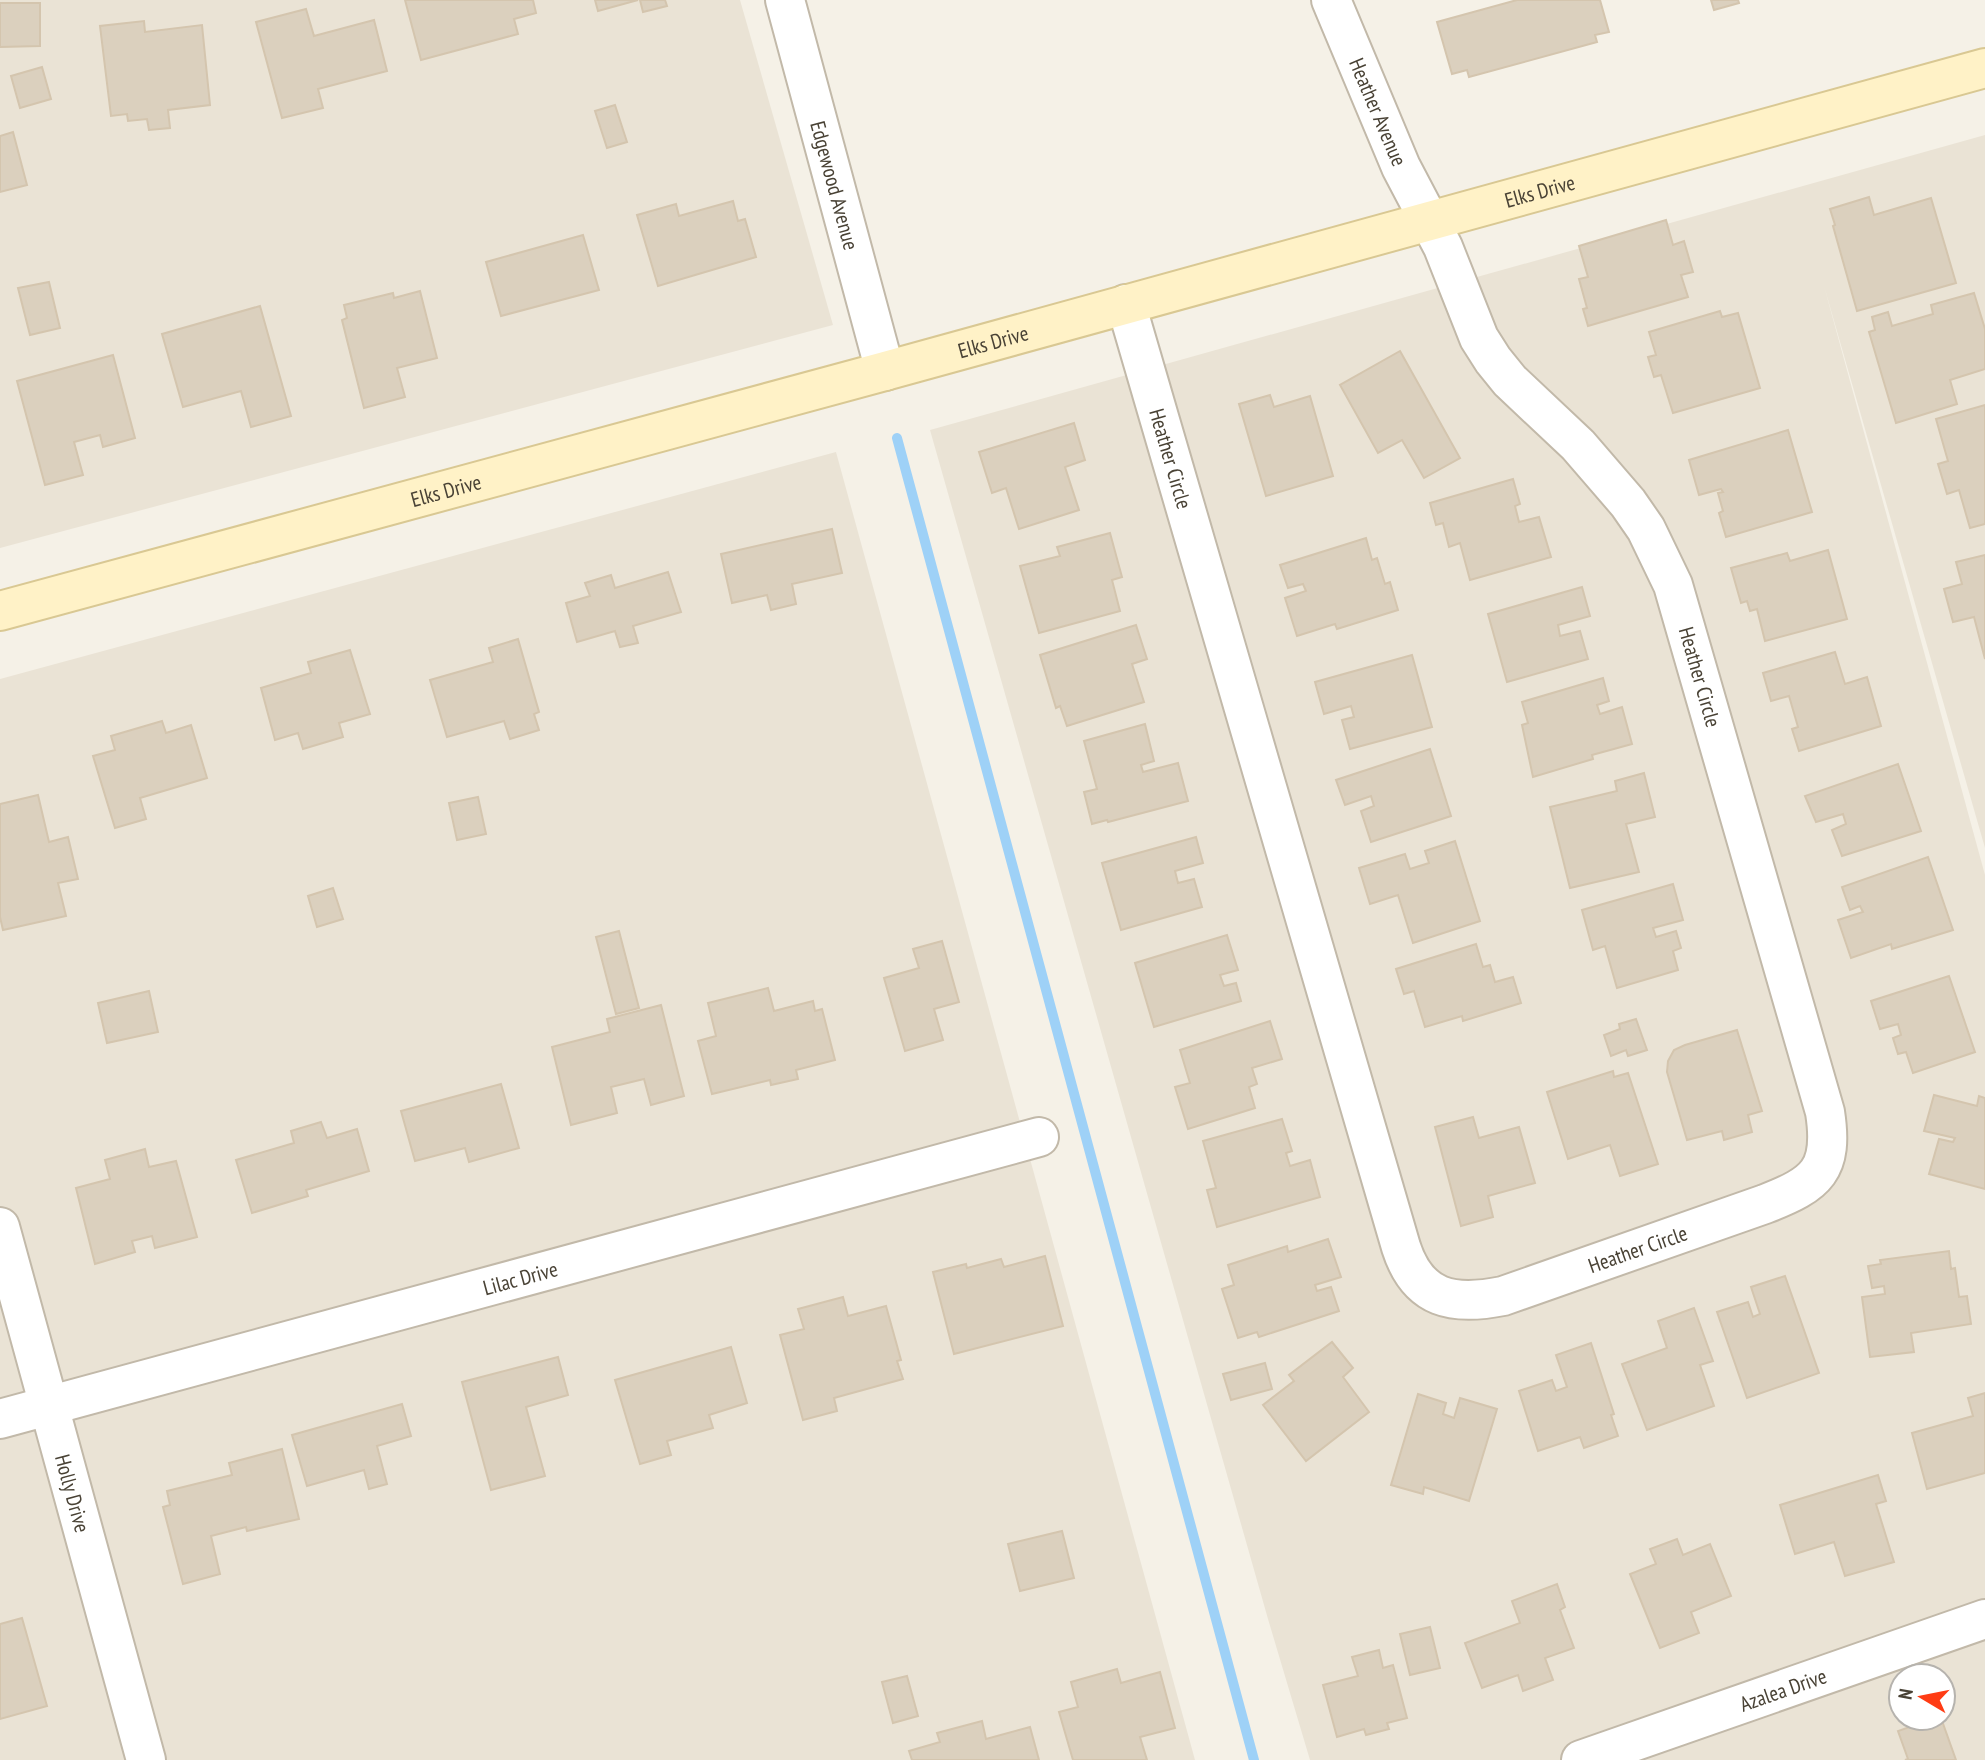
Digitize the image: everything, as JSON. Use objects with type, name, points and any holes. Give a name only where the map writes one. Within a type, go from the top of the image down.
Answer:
[{"type":"main road","name":"Elks Drive","points":[[0,611],[1985,68]]},
{"type":"street","name":"Edgewood Avenue","points":[[785,0],[885,371]]},
{"type":"street","name":"Heather Avenue","points":[[1331,0],[1401,167],[1429,221]]},
{"type":"street","name":"Heather Circle","points":[[1126,304],[1406,1263],[1425,1289],[1440,1297],[1472,1300],[1503,1296],[1765,1204],[1800,1189],[1814,1178],[1823,1165],[1828,1150],[1828,1131],[1825,1112],[1682,614],[1661,557],[1646,529],[1604,473],[1528,399],[1493,360],[1479,338],[1443,247],[1429,221]]},
{"type":"street","name":"Lilac Drive","points":[[0,1419],[1039,1137]]},
{"type":"street","name":"Holly Drive","points":[[0,1227],[146,1760]]},
{"type":"street","name":"Azalea Drive","points":[[1581,1760],[1985,1619]]},
{"type":"shaded area","points":[[0,0],[740,0],[833,325],[0,548]]},
{"type":"shaded area","points":[[1985,135],[1985,848],[1824,286],[1985,875],[1985,1760],[1310,1760],[930,430]]},
{"type":"shaded area","points":[[836,452],[1195,1760],[0,1760],[0,679]]},
{"type":"building","points":[[405,0],[533,0],[536,13],[514,19],[518,34],[421,60]]},
{"type":"building","points":[[595,0],[638,0],[598,11]]},
{"type":"building","points":[[640,0],[665,0],[667,6],[643,12]]},
{"type":"building","points":[[1517,0],[1600,0],[1609,32],[1595,35],[1597,42],[1469,77],[1467,70],[1452,74],[1437,22]]},
{"type":"building","points":[[1711,0],[1738,0],[1739,3],[1714,10]]},
{"type":"building","points":[[0,3],[40,3],[40,46],[0,47]]},
{"type":"building","points":[[306,9],[314,36],[374,20],[387,71],[318,89],[323,108],[282,118],[256,22]]},
{"type":"building","points":[[144,21],[145,32],[202,25],[210,105],[168,110],[170,128],[149,130],[147,119],[128,121],[127,114],[111,116],[100,26]]},
{"type":"building","points":[[42,67],[51,99],[20,108],[11,76]]},
{"type":"building","points":[[615,105],[627,142],[607,148],[595,111]]},
{"type":"building","points":[[13,132],[27,185],[0,192],[0,136]]},
{"type":"building","points":[[1869,197],[1874,215],[1931,198],[1956,283],[1857,311],[1830,209]]},
{"type":"building","points":[[733,201],[738,221],[745,219],[756,257],[658,286],[637,215],[676,204],[679,216]]},
{"type":"building","points":[[1666,220],[1673,245],[1684,241],[1693,272],[1681,275],[1688,297],[1588,326],[1583,309],[1587,308],[1579,279],[1588,277],[1579,246]]},
{"type":"building","points":[[583,235],[599,290],[501,316],[486,262]]},
{"type":"building","points":[[49,282],[60,328],[30,335],[18,288]]},
{"type":"building","points":[[420,291],[437,358],[397,368],[405,397],[364,408],[342,320],[347,318],[344,305],[393,293],[394,298]]},
{"type":"building","points":[[1974,293],[1985,329],[1985,369],[1950,380],[1957,404],[1896,423],[1869,332],[1875,330],[1872,317],[1888,312],[1892,326],[1933,314],[1931,305]]},
{"type":"building","points":[[260,306],[291,416],[251,427],[241,391],[183,407],[162,334]]},
{"type":"building","points":[[1720,311],[1722,317],[1738,313],[1760,388],[1673,413],[1661,375],[1654,377],[1648,357],[1656,355],[1649,332]]},
{"type":"building","points":[[1400,351],[1460,458],[1424,478],[1402,440],[1378,453],[1340,385]]},
{"type":"building","points":[[113,355],[135,438],[103,447],[100,435],[74,442],[83,475],[45,485],[17,381]]},
{"type":"building","points":[[1270,395],[1274,407],[1310,396],[1333,476],[1266,496],[1239,404]]},
{"type":"building","points":[[1985,405],[1985,524],[1970,528],[1959,490],[1947,494],[1938,464],[1948,461],[1936,419]]},
{"type":"building","points":[[1074,423],[1085,460],[1065,467],[1079,510],[1019,529],[1006,488],[992,493],[979,452]]},
{"type":"building","points":[[1788,430],[1812,512],[1726,537],[1719,513],[1723,511],[1718,493],[1723,492],[1721,489],[1699,495],[1689,460]]},
{"type":"building","points":[[1513,479],[1520,504],[1515,506],[1519,522],[1539,517],[1551,557],[1470,580],[1460,543],[1449,547],[1443,523],[1436,525],[1430,503]]},
{"type":"building","points":[[832,529],[842,573],[792,584],[796,604],[771,610],[767,595],[732,603],[721,554]]},
{"type":"building","points":[[1110,533],[1122,577],[1112,580],[1120,611],[1039,633],[1020,566],[1060,556],[1057,547]]},
{"type":"building","points":[[1366,538],[1372,560],[1377,558],[1385,584],[1390,582],[1398,610],[1337,629],[1335,624],[1297,636],[1285,598],[1306,591],[1303,584],[1288,588],[1280,565]]},
{"type":"building","points":[[1828,550],[1847,619],[1765,641],[1757,609],[1750,611],[1747,601],[1741,603],[1731,568],[1787,553],[1790,561]]},
{"type":"building","points":[[1985,555],[1985,659],[1974,617],[1953,622],[1944,589],[1962,584],[1956,562]]},
{"type":"building","points":[[668,572],[681,612],[633,626],[638,643],[620,647],[615,631],[577,642],[566,603],[590,596],[585,583],[611,575],[615,588]]},
{"type":"building","points":[[1582,587],[1590,616],[1558,625],[1560,636],[1580,631],[1588,659],[1507,682],[1488,614]]},
{"type":"building","points":[[1136,625],[1147,659],[1132,664],[1144,702],[1067,726],[1060,706],[1056,708],[1040,655]]},
{"type":"building","points":[[518,639],[539,712],[534,714],[539,730],[510,739],[504,721],[447,737],[430,680],[493,662],[489,648]]},
{"type":"building","points":[[350,650],[370,714],[339,723],[343,737],[303,749],[298,733],[275,740],[261,688],[311,673],[308,662]]},
{"type":"building","points":[[1835,652],[1845,684],[1867,677],[1881,726],[1799,751],[1792,729],[1798,727],[1789,696],[1771,701],[1763,673]]},
{"type":"building","points":[[1412,655],[1432,727],[1350,749],[1342,720],[1354,717],[1351,706],[1324,714],[1315,682]]},
{"type":"building","points":[[1603,678],[1609,701],[1597,705],[1600,714],[1622,707],[1632,744],[1592,755],[1593,759],[1533,777],[1522,725],[1528,723],[1522,702]]},
{"type":"building","points":[[162,721],[166,733],[191,725],[207,778],[140,798],[146,819],[115,828],[93,756],[115,750],[111,736]]},
{"type":"building","points":[[1145,724],[1154,761],[1141,765],[1143,772],[1178,763],[1188,801],[1092,824],[1084,792],[1097,789],[1084,741]]},
{"type":"building","points":[[1430,749],[1451,816],[1371,842],[1361,811],[1374,806],[1371,796],[1345,805],[1336,780]]},
{"type":"building","points":[[1898,764],[1921,831],[1842,856],[1832,830],[1846,824],[1843,814],[1816,822],[1805,796]]},
{"type":"building","points":[[1644,773],[1655,817],[1626,824],[1639,872],[1570,888],[1550,807],[1617,791],[1615,781]]},
{"type":"building","points":[[38,795],[49,842],[68,837],[78,879],[58,883],[66,916],[3,930],[0,917],[0,804]]},
{"type":"building","points":[[478,797],[486,834],[457,840],[449,803]]},
{"type":"building","points":[[1196,837],[1203,863],[1175,871],[1178,883],[1194,879],[1202,907],[1121,930],[1102,863]]},
{"type":"building","points":[[1455,841],[1480,921],[1413,943],[1398,895],[1370,904],[1359,868],[1405,854],[1410,869],[1429,863],[1425,851]]},
{"type":"building","points":[[1928,857],[1953,930],[1892,949],[1891,944],[1851,958],[1838,920],[1863,912],[1860,906],[1850,910],[1842,887]]},
{"type":"building","points":[[1673,884],[1683,920],[1653,928],[1656,937],[1676,931],[1681,948],[1673,951],[1678,970],[1617,988],[1605,946],[1593,950],[1582,910]]},
{"type":"building","points":[[333,888],[343,919],[317,927],[308,896]]},
{"type":"building","points":[[619,931],[639,1008],[616,1014],[596,937]]},
{"type":"building","points":[[1227,935],[1238,970],[1220,975],[1224,986],[1236,983],[1241,1001],[1154,1027],[1135,963]]},
{"type":"building","points":[[942,941],[959,1002],[934,1009],[943,1040],[905,1051],[884,978],[919,968],[913,949]]},
{"type":"building","points":[[1476,944],[1483,967],[1490,965],[1495,982],[1513,977],[1521,1003],[1463,1021],[1462,1016],[1425,1027],[1414,991],[1404,994],[1396,969]]},
{"type":"building","points":[[1949,976],[1975,1052],[1913,1073],[1906,1052],[1898,1054],[1893,1038],[1901,1035],[1898,1024],[1880,1029],[1871,1001]]},
{"type":"building","points":[[768,988],[774,1011],[813,1001],[815,1011],[822,1009],[835,1060],[796,1070],[798,1079],[771,1085],[770,1080],[712,1094],[698,1041],[716,1036],[708,1003]]},
{"type":"building","points":[[149,991],[158,1032],[107,1043],[98,1003]]},
{"type":"building","points":[[661,1005],[684,1096],[651,1105],[644,1079],[611,1087],[617,1113],[571,1125],[552,1047],[610,1032],[607,1019]]},
{"type":"building","points":[[1636,1019],[1647,1050],[1628,1056],[1626,1050],[1611,1056],[1604,1035],[1620,1029],[1619,1024]]},
{"type":"building","points":[[1270,1021],[1282,1059],[1252,1068],[1257,1084],[1249,1087],[1255,1108],[1188,1129],[1175,1087],[1190,1083],[1180,1050]]},
{"type":"building","points":[[1737,1030],[1762,1111],[1748,1115],[1752,1132],[1724,1140],[1722,1131],[1687,1140],[1667,1072],[1668,1061],[1674,1050],[1685,1045]]},
{"type":"building","points":[[1613,1071],[1614,1077],[1628,1073],[1658,1164],[1620,1176],[1610,1145],[1568,1159],[1547,1092]]},
{"type":"building","points":[[501,1084],[519,1148],[469,1162],[465,1148],[415,1161],[401,1111]]},
{"type":"building","points":[[1934,1095],[1977,1106],[1979,1096],[1985,1098],[1985,1189],[1929,1174],[1939,1139],[1953,1142],[1955,1138],[1924,1131]]},
{"type":"building","points":[[1473,1117],[1479,1138],[1519,1127],[1535,1183],[1488,1196],[1493,1217],[1461,1226],[1435,1127]]},
{"type":"building","points":[[1282,1119],[1292,1151],[1286,1153],[1290,1166],[1310,1160],[1320,1197],[1217,1227],[1207,1190],[1216,1188],[1203,1141]]},
{"type":"building","points":[[321,1122],[327,1138],[357,1129],[369,1171],[306,1190],[308,1196],[252,1213],[236,1160],[294,1143],[291,1131]]},
{"type":"building","points":[[145,1149],[149,1167],[176,1161],[197,1237],[155,1248],[152,1236],[132,1241],[135,1252],[95,1264],[76,1188],[110,1179],[105,1160]]},
{"type":"building","points":[[1328,1239],[1341,1277],[1315,1285],[1317,1291],[1331,1287],[1339,1311],[1259,1337],[1257,1332],[1238,1338],[1222,1289],[1234,1285],[1228,1265],[1287,1246],[1288,1252]]},
{"type":"building","points":[[1949,1251],[1951,1269],[1955,1268],[1959,1297],[1967,1296],[1971,1324],[1911,1333],[1914,1352],[1870,1357],[1862,1297],[1885,1294],[1884,1286],[1872,1288],[1868,1266],[1881,1264],[1880,1260]]},
{"type":"building","points":[[1045,1256],[1063,1326],[954,1354],[933,1272],[966,1264],[967,1268],[1001,1259],[1004,1267]]},
{"type":"building","points":[[1785,1276],[1819,1373],[1747,1398],[1717,1312],[1748,1302],[1753,1317],[1760,1314],[1751,1287]]},
{"type":"building","points":[[843,1297],[848,1316],[886,1306],[901,1360],[897,1361],[903,1379],[834,1398],[837,1411],[803,1420],[780,1335],[804,1329],[798,1309]]},
{"type":"building","points":[[1694,1308],[1713,1361],[1700,1365],[1714,1406],[1647,1430],[1622,1364],[1667,1348],[1658,1321]]},
{"type":"building","points":[[1332,1342],[1353,1368],[1343,1377],[1369,1412],[1306,1461],[1263,1405],[1294,1381],[1289,1375]]},
{"type":"building","points":[[1591,1343],[1614,1414],[1611,1415],[1618,1436],[1584,1448],[1580,1437],[1538,1451],[1519,1391],[1552,1380],[1556,1391],[1567,1387],[1556,1355]]},
{"type":"building","points":[[731,1347],[747,1403],[709,1415],[713,1428],[667,1441],[671,1455],[640,1464],[615,1380]]},
{"type":"building","points":[[558,1357],[568,1395],[526,1407],[545,1476],[491,1490],[462,1382]]},
{"type":"building","points":[[1265,1363],[1272,1389],[1231,1400],[1223,1374]]},
{"type":"building","points":[[1985,1393],[1985,1473],[1927,1489],[1912,1433],[1973,1416],[1968,1398]]},
{"type":"building","points":[[1418,1394],[1446,1403],[1443,1414],[1454,1418],[1460,1398],[1497,1409],[1469,1501],[1424,1487],[1423,1494],[1391,1485]]},
{"type":"building","points":[[402,1404],[411,1436],[377,1446],[387,1484],[369,1489],[364,1470],[307,1486],[292,1435]]},
{"type":"building","points":[[282,1449],[299,1519],[247,1531],[246,1527],[211,1536],[220,1574],[183,1584],[163,1507],[170,1505],[167,1491],[232,1475],[229,1463]]},
{"type":"building","points":[[1878,1475],[1886,1501],[1876,1504],[1894,1562],[1845,1576],[1834,1542],[1795,1554],[1780,1505]]},
{"type":"building","points":[[1062,1531],[1074,1578],[1020,1591],[1008,1544]]},
{"type":"building","points":[[1677,1539],[1683,1555],[1710,1544],[1731,1596],[1691,1612],[1699,1633],[1660,1648],[1630,1574],[1656,1564],[1650,1549]]},
{"type":"building","points":[[1557,1584],[1565,1607],[1560,1610],[1574,1648],[1545,1658],[1553,1680],[1523,1691],[1518,1675],[1482,1688],[1465,1643],[1520,1623],[1512,1601]]},
{"type":"building","points":[[22,1618],[47,1706],[0,1719],[0,1624]]},
{"type":"building","points":[[1430,1627],[1440,1668],[1410,1675],[1400,1634]]},
{"type":"building","points":[[1379,1650],[1383,1668],[1393,1665],[1407,1718],[1387,1723],[1389,1729],[1366,1735],[1364,1729],[1337,1737],[1323,1685],[1358,1676],[1352,1657]]},
{"type":"building","points":[[1117,1669],[1121,1683],[1160,1672],[1175,1728],[1140,1737],[1147,1760],[1073,1760],[1059,1712],[1078,1707],[1071,1682]]},
{"type":"building","points":[[907,1676],[918,1716],[893,1723],[882,1682]]},
{"type":"building","points":[[982,1721],[986,1739],[1030,1727],[1039,1760],[912,1760],[909,1751],[940,1742],[937,1733]]},
{"type":"building","points":[[1898,1732],[1946,1732],[1956,1760],[1905,1760],[1908,1759]]},
{"type":"waterway","points":[[897,438],[1254,1760]]}]
